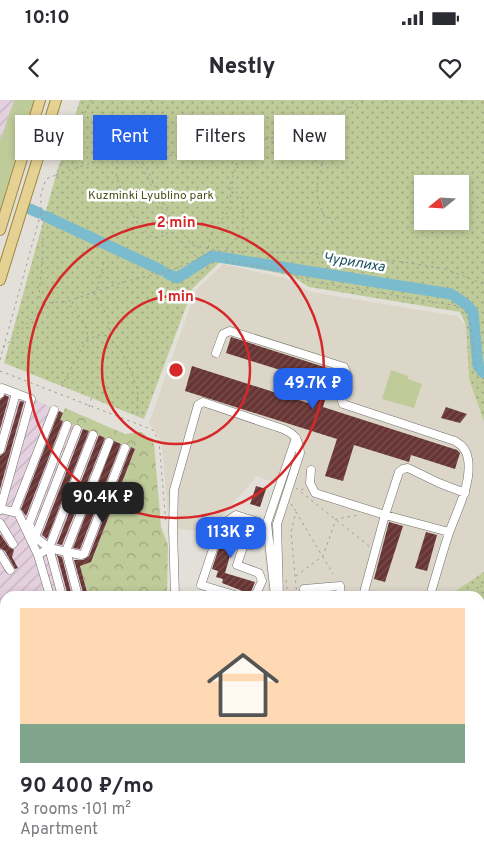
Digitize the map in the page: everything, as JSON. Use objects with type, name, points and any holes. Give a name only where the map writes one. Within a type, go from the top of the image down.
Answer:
[{"type":"main road","points":[[0,230],[40,100]]},
{"type":"main road","points":[[0,280],[56,100]]},
{"type":"street","points":[[216,353],[223,334],[230,331],[344,367],[348,376],[340,396],[342,404],[460,444],[468,457],[464,493],[449,532],[431,591]]},
{"type":"street","points":[[0,394],[2,388],[31,399],[0,509],[18,513],[38,555],[49,591]]},
{"type":"street","points":[[0,450],[16,393]]},
{"type":"street","points":[[175,591],[174,490],[198,405],[203,402],[283,429],[294,434],[300,446],[300,453],[277,524],[280,591]]},
{"type":"street","points":[[14,512],[54,410]]},
{"type":"street","points":[[67,425],[29,524],[35,537],[49,548],[84,554],[125,448]]},
{"type":"street","points":[[35,537],[77,429]]},
{"type":"street","points":[[38,555],[49,548],[93,435]]},
{"type":"street","points":[[274,591],[267,523],[296,438]]},
{"type":"street","points":[[77,591],[66,551],[109,442]]},
{"type":"street","points":[[364,591],[399,472],[408,468],[464,493]]},
{"type":"street","points":[[311,470],[310,483],[316,493],[385,515],[449,532]]},
{"type":"street","points":[[221,591],[201,585],[221,525],[236,515],[258,522],[251,545],[244,544],[237,565],[259,573],[262,581],[257,591]]},
{"type":"street","points":[[0,523],[13,544]]},
{"type":"street","points":[[49,548],[61,591]]},
{"type":"street","points":[[0,554],[10,570]]},
{"type":"street","points":[[304,591],[304,589],[340,586],[340,591]]},
{"type":"path","points":[[56,176],[91,100]]},
{"type":"path","points":[[144,115],[152,100]]},
{"type":"path","points":[[337,115],[364,100]]},
{"type":"path","points":[[386,100],[387,104]]},
{"type":"path","points":[[461,100],[464,104],[468,100]]},
{"type":"path","points":[[0,360],[41,213],[41,194],[46,179],[99,160]]},
{"type":"path","points":[[117,160],[116,174],[123,197],[139,226],[154,238],[167,235],[166,217],[143,169],[136,160]]},
{"type":"path","points":[[141,160],[170,217],[192,245],[225,251],[309,253],[368,262],[392,260],[445,270],[484,284]]},
{"type":"path","points":[[208,248],[212,231],[231,208],[230,185],[238,160]]},
{"type":"path","points":[[314,160],[322,166]]},
{"type":"path","points":[[322,160],[316,193],[325,217],[336,219]]},
{"type":"path","points":[[225,251],[243,231],[243,200],[230,185]]},
{"type":"path","points":[[41,199],[43,236],[39,296],[47,303]]},
{"type":"path","points":[[167,226],[192,254],[201,258]]},
{"type":"path","points":[[3,348],[47,303],[64,302],[122,282],[169,271],[201,258],[214,250]]},
{"type":"path","points":[[225,261],[286,271],[309,281],[458,306],[465,310],[471,326],[476,374],[484,379]]},
{"type":"path","points":[[104,262],[95,291],[108,317],[111,339]]},
{"type":"path","points":[[64,302],[72,307],[81,318],[87,331],[86,342]]},
{"type":"path","points":[[62,387],[86,342],[100,334],[107,336],[121,351],[130,368],[138,391],[137,416]]},
{"type":"path","points":[[89,407],[93,393]]},
{"type":"path","points":[[292,485],[370,547]]},
{"type":"path","points":[[288,498],[333,574]]},
{"type":"path","points":[[296,512],[291,532],[297,591]]},
{"type":"path","points":[[336,520],[359,515]]},
{"type":"path","points":[[296,577],[323,556],[336,520]]},
{"type":"path","points":[[286,578],[287,591]]},
{"type":"path","points":[[480,587],[484,584]]},
{"type":"shaded area","points":[[0,100],[14,100],[0,141]]},
{"type":"shaded area","points":[[223,264],[285,278],[311,292],[457,316],[466,325],[469,379],[484,422],[484,572],[456,591],[268,591],[263,542],[267,509],[275,483],[257,476],[208,532],[169,528],[162,446],[160,439],[149,423],[196,290]]},
{"type":"shaded area","points":[[0,383],[63,413],[60,420],[135,449],[91,562],[80,566],[87,591],[0,591]]},
{"type":"green space","points":[[14,100],[34,100],[29,115],[15,115],[15,160],[0,209],[0,141]]},
{"type":"green space","name":"Kuzminki Lyublino park","points":[[80,100],[484,100],[484,422],[469,379],[466,325],[460,312],[309,287],[292,276],[221,261],[193,288],[144,419],[4,363],[61,160],[83,160],[83,115],[75,115]]},
{"type":"green space","points":[[391,370],[408,376],[408,379],[422,384],[414,408],[382,399]]},
{"type":"green space","points":[[65,408],[125,434],[142,432],[154,444],[161,527],[168,545],[167,591],[87,591],[80,566],[91,562],[135,449],[60,420]]},
{"type":"green space","points":[[484,572],[484,591],[456,591]]},
{"type":"building","points":[[231,337],[340,372],[342,376],[337,388],[329,386],[323,407],[457,450],[460,453],[455,469],[411,455],[409,462],[354,445],[343,481],[325,476],[337,439],[185,391],[192,366],[308,403],[315,381],[226,353]]},
{"type":"building","points":[[5,395],[9,397],[0,429],[0,400]]},
{"type":"building","points":[[20,401],[24,402],[0,489],[0,456],[5,452]]},
{"type":"building","points":[[446,407],[467,414],[460,423],[441,418]]},
{"type":"building","points":[[59,411],[63,413],[60,420],[63,421],[26,516],[21,509]]},
{"type":"building","points":[[83,429],[89,431],[47,539],[42,535]]},
{"type":"building","points":[[99,435],[105,438],[62,545],[57,544]]},
{"type":"building","points":[[114,441],[121,444],[80,549],[73,548]]},
{"type":"building","points":[[131,447],[135,449],[91,562],[80,566],[87,591],[83,591],[74,560],[83,560],[89,556]]},
{"type":"building","points":[[256,486],[266,489],[260,507],[250,504]]},
{"type":"building","points":[[240,522],[249,525],[246,536],[236,535],[225,573],[255,582],[251,591],[242,591],[222,583],[223,579],[216,577],[218,571],[212,569],[225,529],[229,531],[232,524],[238,526]]},
{"type":"building","points":[[389,522],[403,526],[385,582],[374,579]]},
{"type":"building","points":[[426,532],[437,535],[427,571],[415,568]]},
{"type":"building","points":[[0,534],[9,547],[14,550],[12,557],[18,568],[15,569],[5,551],[0,548]]},
{"type":"building","points":[[57,555],[62,557],[71,591],[67,591]]},
{"type":"waterway","name":"Чурилиха","points":[[30,209],[39,213]]},
{"type":"waterway","name":"Чурилиха","points":[[45,216],[161,270]]},
{"type":"waterway","name":"Чурилиха","points":[[168,274],[177,278],[212,256],[451,294],[466,304],[473,312],[478,366],[484,373]]}]
